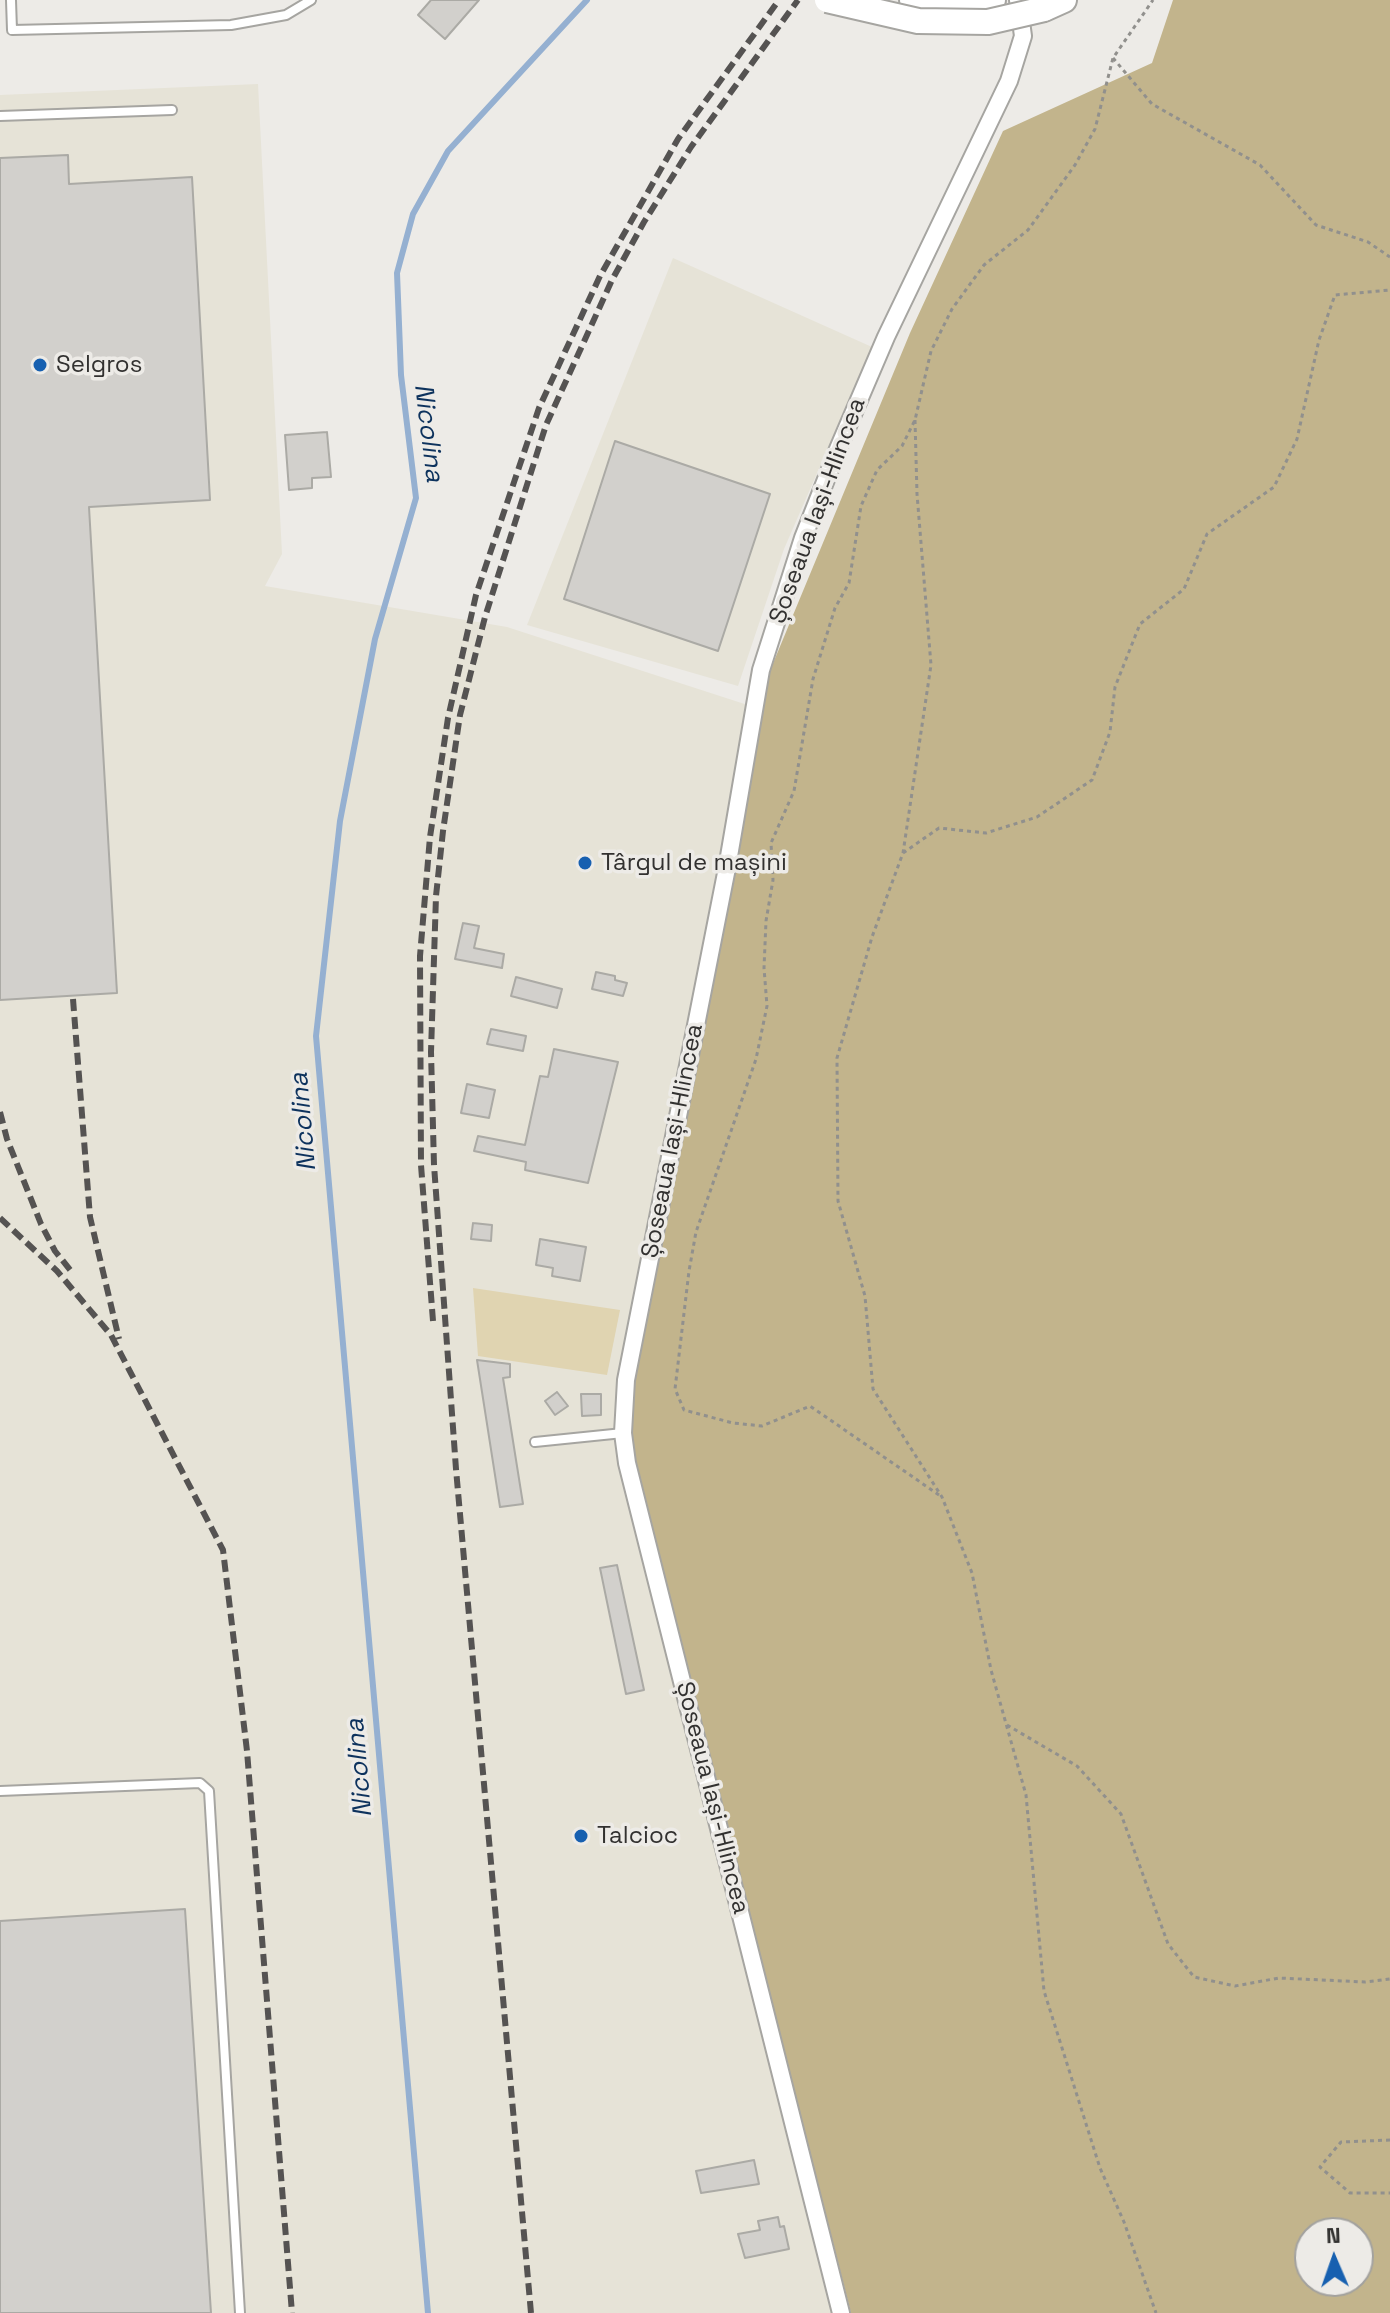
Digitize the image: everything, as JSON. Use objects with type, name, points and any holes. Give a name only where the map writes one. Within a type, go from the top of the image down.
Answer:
[{"type":"main road","points":[[827,0],[857,10],[918,21],[988,22],[1054,4]]},
{"type":"main road","points":[[912,0],[993,0]]},
{"type":"street","name":"Șoseaua Iași-Hlincea","points":[[841,2313],[623,1433],[626,1380],[727,868],[761,670],[803,538],[838,449],[886,337],[1009,81],[1023,36],[1018,0]]},
{"type":"lane","points":[[11,0],[12,30]]},
{"type":"lane","points":[[0,30],[231,25],[286,15],[311,0]]},
{"type":"lane","points":[[0,116],[172,110]]},
{"type":"lane","points":[[535,1442],[623,1433]]},
{"type":"lane","points":[[0,1791],[200,1783],[209,1791],[240,2313]]},
{"type":"path","points":[[942,1497],[810,1406],[762,1426],[733,1423],[684,1410],[675,1389],[696,1232],[756,1059],[767,1006],[764,968],[766,921],[773,880],[771,843],[794,791],[813,679],[835,608],[849,583],[861,506],[877,470],[902,446],[915,420],[931,351],[952,309],[984,265],[1028,230],[1075,165],[1095,129],[1113,58],[1153,0]]},
{"type":"path","points":[[1113,58],[1152,104],[1260,165],[1316,225],[1368,242],[1390,257]]},
{"type":"path","points":[[903,853],[939,828],[986,833],[1037,817],[1092,780],[1110,732],[1115,687],[1140,624],[1184,589],[1207,534],[1274,487],[1297,439],[1319,340],[1335,295],[1390,290]]},
{"type":"path","points":[[915,420],[917,494],[931,665],[903,853],[872,937],[837,1058],[838,1201],[865,1296],[873,1389],[942,1497],[972,1573],[991,1670],[1026,1795],[1044,1991],[1100,2168],[1124,2222],[1156,2313]]},
{"type":"path","points":[[1007,1724],[1077,1766],[1121,1814],[1168,1944],[1194,1977],[1235,1986],[1279,1978],[1365,1982],[1390,1979]]},
{"type":"path","points":[[1390,2140],[1341,2142],[1320,2167],[1350,2193],[1390,2193]]},
{"type":"shaded area","points":[[1173,0],[1390,0],[1390,2313],[851,2313],[623,1424],[769,673],[910,333],[1003,131],[1152,63]]},
{"type":"shaded area","points":[[258,84],[282,554],[265,586],[507,627],[760,709],[851,2313],[0,2313],[0,95]]},
{"type":"shaded area","points":[[673,258],[872,347],[784,549],[738,686],[527,625]]},
{"type":"shaded area","points":[[473,1288],[620,1310],[607,1375],[478,1356]]},
{"type":"building","points":[[431,0],[479,0],[445,39],[418,15]]},
{"type":"building","points":[[68,155],[69,184],[192,177],[210,500],[89,507],[117,993],[0,1000],[0,158]]},
{"type":"building","points":[[327,432],[331,477],[312,478],[312,488],[289,490],[285,435]]},
{"type":"building","points":[[615,441],[770,494],[718,651],[564,599]]},
{"type":"building","points":[[463,923],[479,926],[474,948],[504,954],[502,968],[455,959]]},
{"type":"building","points":[[596,972],[615,976],[615,980],[627,983],[623,996],[592,989]]},
{"type":"building","points":[[516,977],[562,989],[557,1008],[511,996]]},
{"type":"building","points":[[491,1029],[526,1036],[523,1051],[487,1044]]},
{"type":"building","points":[[554,1049],[618,1062],[588,1183],[525,1170],[526,1162],[474,1151],[478,1136],[525,1145],[540,1076],[548,1077]]},
{"type":"building","points":[[467,1084],[495,1090],[489,1118],[461,1113]]},
{"type":"building","points":[[473,1223],[492,1225],[491,1241],[471,1239]]},
{"type":"building","points":[[540,1239],[586,1247],[580,1281],[552,1276],[553,1268],[536,1265]]},
{"type":"building","points":[[477,1360],[510,1364],[510,1377],[503,1378],[523,1504],[500,1507]]},
{"type":"building","points":[[557,1392],[568,1406],[555,1415],[545,1401]]},
{"type":"building","points":[[581,1394],[601,1394],[601,1415],[582,1416]]},
{"type":"building","points":[[617,1565],[644,1690],[626,1694],[600,1568]]},
{"type":"building","points":[[185,1909],[211,2313],[0,2313],[0,1921]]},
{"type":"building","points":[[754,2160],[759,2184],[701,2193],[696,2171]]},
{"type":"building","points":[[778,2217],[780,2227],[784,2226],[789,2249],[745,2258],[738,2234],[760,2230],[758,2221]]},
{"type":"waterway","name":"Nicolina","points":[[428,2313],[316,1036],[340,821],[375,639],[416,498],[401,375],[397,273],[413,214],[448,151],[587,0]]},
{"type":"railway","points":[[433,1321],[421,1165],[420,956],[430,837],[448,718],[476,595],[539,408],[600,276],[678,139],[779,0]]},
{"type":"railway","points":[[531,2313],[456,1469],[434,1165],[431,1052],[436,896],[443,831],[460,715],[485,617],[546,425],[612,280],[644,222],[691,147],[798,0]]},
{"type":"railway","points":[[73,999],[90,1217],[119,1339]]},
{"type":"railway","points":[[0,1112],[7,1139],[41,1224],[55,1251],[71,1271]]},
{"type":"railway","points":[[0,1218],[57,1271],[111,1335],[223,1550],[247,1751],[292,2313]]},
{"type":"place","name":"Selgros","points":[[40,365]]},
{"type":"place","name":"Târgul de mașini","points":[[585,863]]},
{"type":"place","name":"Talcioc","points":[[581,1836]]}]
